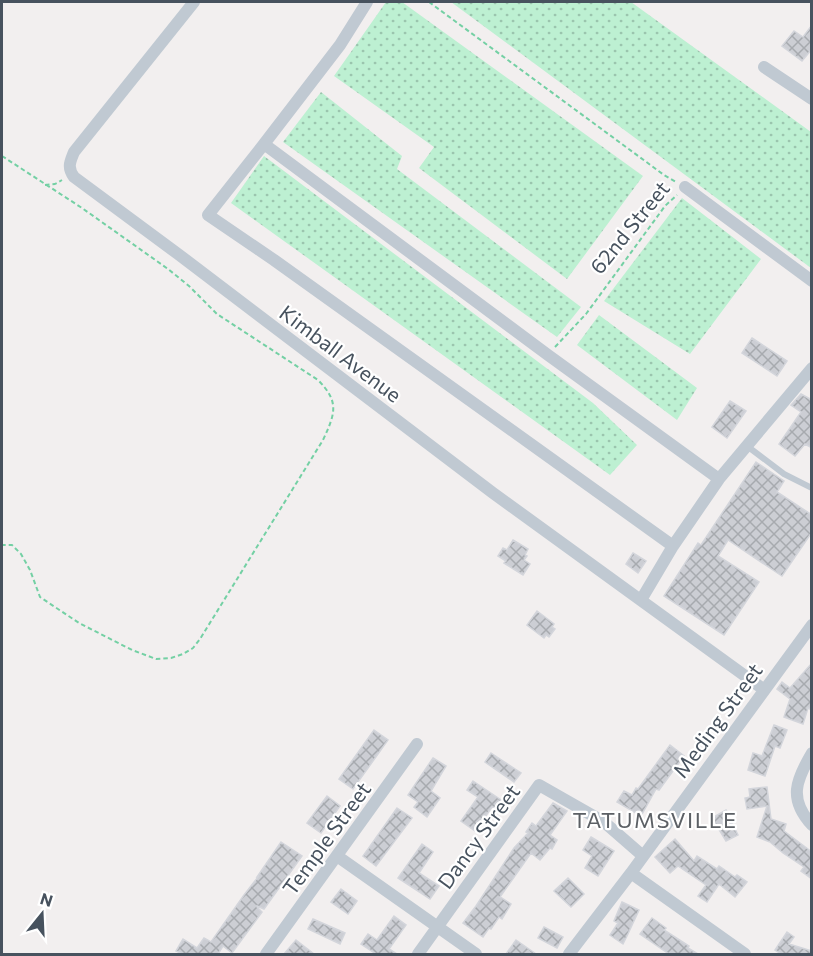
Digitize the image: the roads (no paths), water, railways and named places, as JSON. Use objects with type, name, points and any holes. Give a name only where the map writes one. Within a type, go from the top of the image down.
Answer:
[{"type":"street","name":"Kimball Avenue","points":[[194,2],[74,152],[70,162],[70,170],[74,177],[474,478],[763,689]]},
{"type":"street","points":[[367,2],[340,45],[208,215],[673,546]]},
{"type":"street","points":[[764,67],[812,99]]},
{"type":"street","points":[[264,144],[719,479]]},
{"type":"street","name":"62nd Street","points":[[685,187],[812,281]]},
{"type":"street","points":[[641,600],[673,546],[719,479],[812,368]]},
{"type":"street","name":"Meding Street","points":[[569,954],[812,625]]},
{"type":"street","name":"Temple Street","points":[[266,954],[417,744]]},
{"type":"street","points":[[811,754],[800,774],[796,794],[803,815],[812,825]]},
{"type":"street","name":"Dancy Street","points":[[418,954],[539,785],[604,822],[643,856]]},
{"type":"street","points":[[337,856],[476,954]]},
{"type":"street","points":[[631,873],[745,954]]},
{"type":"lane","points":[[746,446],[784,474],[812,488]]},
{"type":"district","name":"TATUMSVILLE","points":[[655,819]]}]
